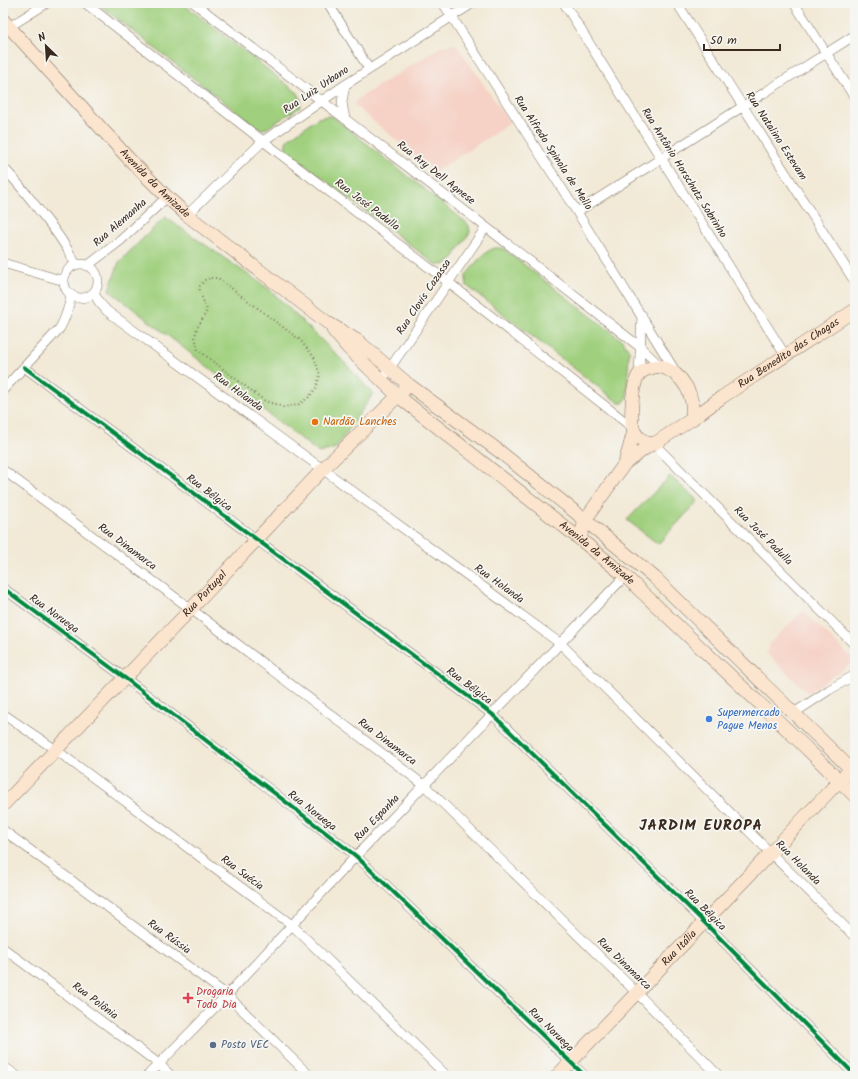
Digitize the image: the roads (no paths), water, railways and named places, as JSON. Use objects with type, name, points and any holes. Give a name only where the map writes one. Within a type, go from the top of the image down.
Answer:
[{"type":"main road","name":"Avenida da Amizade","points":[[6,23],[129,159],[187,215],[328,323],[358,341],[409,385],[498,451],[585,520],[654,578],[853,770]]},
{"type":"main road","name":"Rua Benedito das Chagas","points":[[692,419],[722,397],[855,310]]},
{"type":"main road","name":"Avenida da Amizade","points":[[328,323],[349,349],[398,396],[625,576],[855,796]]},
{"type":"main road","points":[[580,539],[585,520],[625,463],[634,430],[632,410],[634,387],[639,374],[652,367],[660,366],[672,370],[690,393],[693,403],[692,419],[625,463]]},
{"type":"main road","name":"Rua Portugal","points":[[3,805],[191,610],[323,469],[409,385]]},
{"type":"main road","points":[[690,393],[708,399],[722,397]]},
{"type":"main road","points":[[634,430],[640,438],[652,444]]},
{"type":"main road","points":[[625,576],[635,570],[654,578]]},
{"type":"main road","name":"Rua Itália","points":[[557,1076],[770,853],[840,781],[853,770]]},
{"type":"street","points":[[6,23],[47,3]]},
{"type":"street","name":"Rua José Padulla","points":[[85,3],[448,282],[634,430]]},
{"type":"street","name":"Rua Ary Dell Agnese","points":[[194,3],[486,227],[640,347],[660,366]]},
{"type":"street","points":[[328,3],[369,69]]},
{"type":"street","name":"Rua Alfredo Spinola de Mello","points":[[443,3],[642,316],[678,376]]},
{"type":"street","name":"Rua Luiz Urbano","points":[[187,215],[263,141],[344,85],[473,3]]},
{"type":"street","name":"Rua Antônio Horschutz Sobrinho","points":[[564,3],[785,355]]},
{"type":"street","name":"Rua Natalino Estevam","points":[[677,3],[855,282]]},
{"type":"street","points":[[794,3],[855,98]]},
{"type":"street","points":[[576,212],[855,35]]},
{"type":"street","points":[[344,85],[342,102],[345,119]]},
{"type":"street","points":[[3,167],[60,236],[70,251],[76,265]]},
{"type":"street","name":"Rua Alemanha","points":[[87,266],[120,241],[167,197]]},
{"type":"street","name":"Rua Clovis Cazassa","points":[[381,380],[486,227]]},
{"type":"street","points":[[3,263],[64,281]]},
{"type":"street","points":[[82,264],[87,266],[93,269],[96,274],[98,280],[97,287],[90,296],[80,298],[70,295],[65,286],[65,276],[72,267],[76,265],[82,264]]},
{"type":"street","name":"Rua Holanda","points":[[94,292],[99,302],[107,311],[561,644],[855,937]]},
{"type":"street","points":[[3,390],[60,328],[66,317],[70,295]]},
{"type":"street","points":[[639,374],[642,316]]},
{"type":"street","name":"Rua Bélgica","points":[[24,367],[492,714],[704,922],[855,1075]]},
{"type":"street","name":"Rua José Padulla","points":[[652,444],[855,645]]},
{"type":"street","name":"Rua Dinamarca","points":[[3,470],[424,786],[637,993],[719,1076]]},
{"type":"street","name":"Rua Espanha","points":[[147,1076],[227,995],[356,856],[625,576]]},
{"type":"street","name":"Rua Noruega","points":[[3,588],[125,678],[356,856],[585,1076]]},
{"type":"street","points":[[794,713],[855,675]]},
{"type":"street","name":"Rua Suécia","points":[[3,714],[56,750],[292,925],[446,1076]]},
{"type":"street","name":"Rua Rússia","points":[[3,830],[227,995],[310,1076]]},
{"type":"street","name":"Rua Polônia","points":[[3,948],[159,1064],[171,1076]]},
{"type":"street","points":[[3,1066],[17,1076]]},
{"type":"place","name":"Nardão Lanches","points":[[315,422]]},
{"type":"place","name":"Supermercado Pague Menos","points":[[709,719]]},
{"type":"place","name":"Drogaria Todo Dia","points":[[188,998]]},
{"type":"place","name":"Posto VEC","points":[[213,1045]]},
{"type":"district","name":"JARDIM EUROPA","points":[[701,826]]}]
